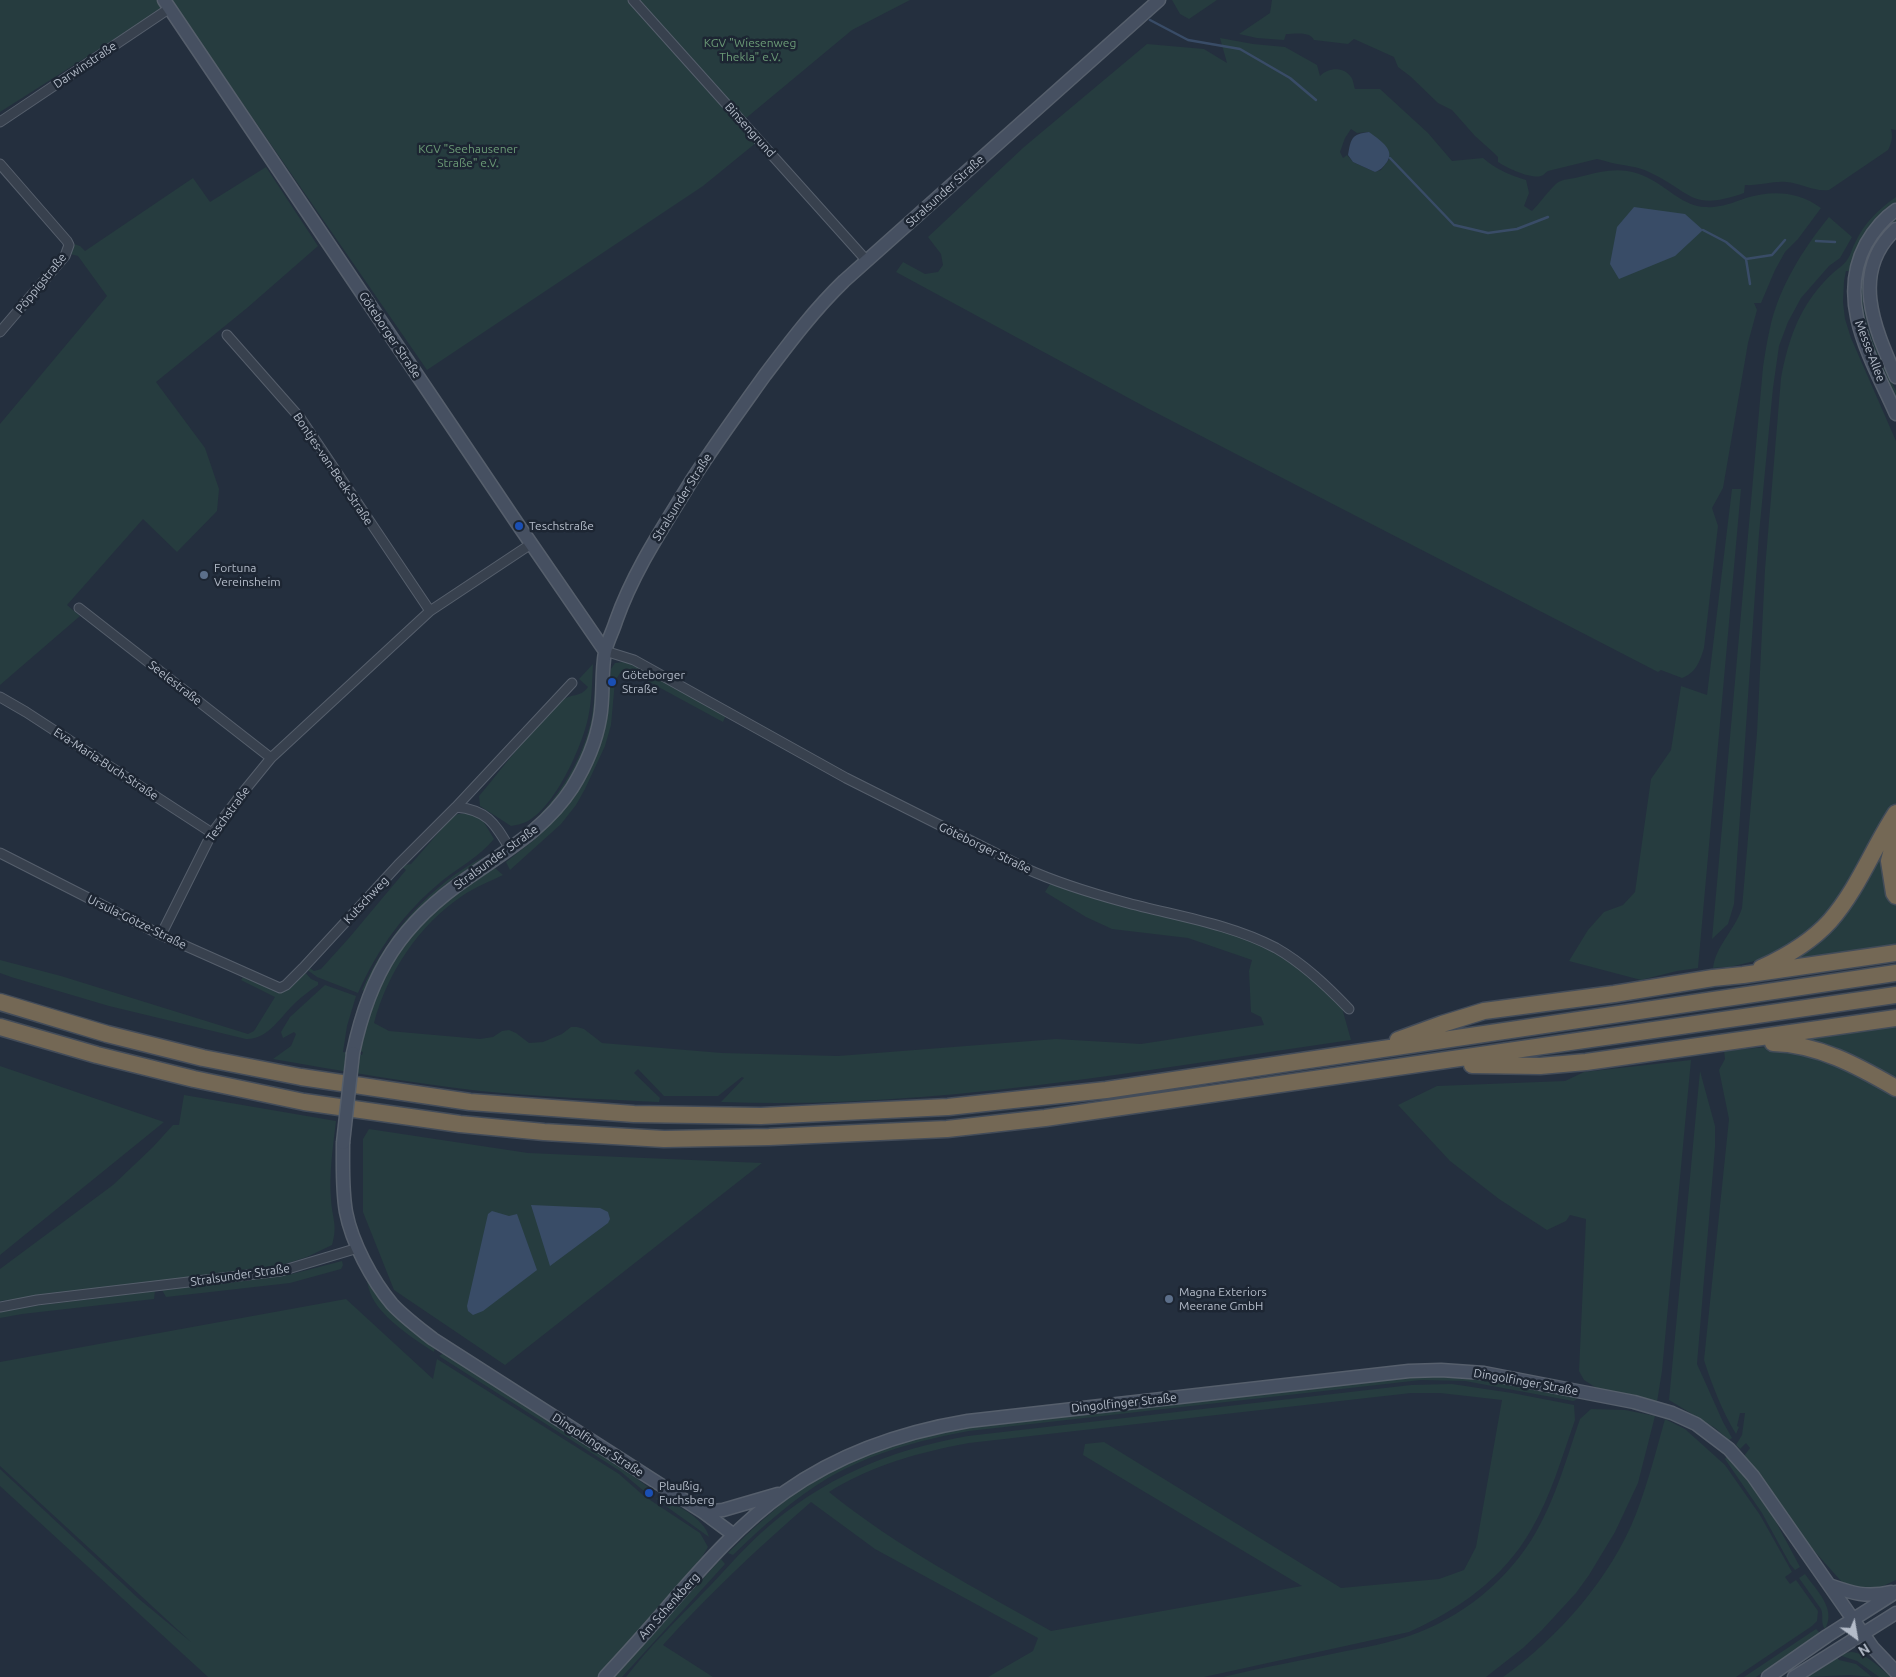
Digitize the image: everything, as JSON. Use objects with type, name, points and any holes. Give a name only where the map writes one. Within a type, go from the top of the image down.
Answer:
[{"type":"highway","points":[[1743,975],[1786,955],[1830,921],[1851,892],[1896,813]]},
{"type":"highway","points":[[1896,834],[1889,861],[1896,896]]},
{"type":"highway","points":[[1368,1052],[1442,1024],[1484,1011],[1614,994],[1689,981],[1743,975],[1896,952]]},
{"type":"highway","points":[[0,1002],[117,1037],[203,1058],[301,1077],[470,1102],[634,1114],[761,1116],[948,1107],[1106,1090],[1896,972]]},
{"type":"highway","points":[[0,1026],[106,1058],[304,1102],[460,1124],[544,1132],[664,1139],[769,1137],[947,1129],[1073,1114],[1429,1064],[1896,995]]},
{"type":"highway","points":[[1429,1064],[1540,1066],[1586,1062],[1896,1018]]},
{"type":"highway","points":[[1736,1042],[1791,1043],[1840,1057],[1896,1088]]},
{"type":"street","name":"Binsengrund","points":[[633,0],[867,261]]},
{"type":"street","name":"Stralsunder Straße","points":[[0,1307],[37,1300],[280,1271],[358,1248],[346,1213],[342,1183],[343,1143],[353,1052],[368,998],[380,971],[409,928],[439,898],[526,838],[555,810],[571,788],[585,763],[600,718],[605,651],[625,596],[655,539],[722,434],[826,299],[1159,0]]},
{"type":"street","name":"Darwinstraße","points":[[0,122],[167,4]]},
{"type":"street","name":"Göteborger Straße","points":[[167,4],[605,651],[634,660],[846,778],[1027,869],[1053,880],[1124,902],[1207,921],[1245,934],[1277,949],[1321,980],[1349,1009]]},
{"type":"street","name":"Pöppigstraße","points":[[0,164],[69,245],[65,256],[0,332]]},
{"type":"street","name":"Messe-Allee","points":[[1896,210],[1873,232],[1860,256],[1854,280],[1854,306],[1858,324],[1896,414]]},
{"type":"street","name":"Messe-Allee","points":[[1896,229],[1885,242],[1872,267],[1869,290],[1873,319],[1896,377]]},
{"type":"street","name":"Bontjes-van-Beek-Straße","points":[[227,335],[301,419],[430,611]]},
{"type":"street","name":"Teschstraße","points":[[161,935],[212,833],[271,758],[430,611],[531,544]]},
{"type":"street","name":"Seelestraße","points":[[79,608],[271,758]]},
{"type":"street","name":"Kutschweg","points":[[275,988],[283,987],[292,980],[398,865],[456,807],[572,683]]},
{"type":"street","name":"Eva-Maria-Buch-Straße","points":[[0,696],[212,833]]},
{"type":"street","points":[[456,807],[471,809],[492,821],[510,849]]},
{"type":"street","name":"Ursula-Götze-Straße","points":[[0,854],[161,935],[275,988]]},
{"type":"street","name":"Dingolfinger Straße","points":[[358,1248],[387,1297],[412,1323],[443,1345],[703,1512],[734,1535],[785,1492],[823,1468],[893,1438],[945,1425],[1009,1416],[1409,1371],[1441,1370],[1484,1374],[1634,1402],[1684,1418],[1723,1443],[1745,1467],[1876,1651],[1896,1672]]},
{"type":"street","points":[[703,1512],[723,1510],[785,1492]]},
{"type":"street","name":"Am Schenkberg","points":[[605,1677],[734,1535]]},
{"type":"street","points":[[1829,1585],[1863,1595],[1879,1595],[1896,1591]]},
{"type":"street","points":[[1768,1677],[1896,1591]]},
{"type":"street","points":[[1794,1677],[1896,1613]]},
{"type":"green space","points":[[0,0],[160,0],[165,7],[0,112]]},
{"type":"green space","name":"KGV \"Seehausener Straße\" e.V.","points":[[171,0],[631,0],[757,142],[703,186],[427,370]]},
{"type":"green space","name":"KGV \"Wiesenweg Thekla\" e.V.","points":[[634,0],[910,0],[852,30],[745,119]]},
{"type":"green space","points":[[1172,0],[1217,0],[1189,19],[1180,14]]},
{"type":"green space","points":[[1272,0],[1896,0],[1896,130],[1891,129],[1892,140],[1888,150],[1829,190],[1818,190],[1792,183],[1776,182],[1745,185],[1744,193],[1712,201],[1702,200],[1692,197],[1644,170],[1597,159],[1548,171],[1541,176],[1531,176],[1513,170],[1498,162],[1498,157],[1475,136],[1452,110],[1438,103],[1398,67],[1394,57],[1354,39],[1348,44],[1314,40],[1309,35],[1302,34],[1286,34],[1284,40],[1257,38],[1239,34],[1270,13]]},
{"type":"green space","points":[[1220,38],[1285,47],[1317,65],[1320,76],[1331,70],[1344,71],[1352,78],[1355,89],[1380,89],[1428,133],[1452,161],[1483,158],[1503,171],[1526,180],[1529,193],[1524,206],[1532,211],[1559,182],[1598,172],[1616,170],[1643,175],[1683,200],[1697,206],[1721,206],[1756,195],[1775,193],[1794,195],[1812,202],[1821,208],[1798,239],[1785,252],[1761,303],[1754,303],[1757,310],[1748,343],[1723,488],[1712,508],[1718,526],[1704,648],[1699,662],[1691,673],[1682,678],[1661,670],[1658,672],[1147,408],[896,272],[903,262],[925,274],[938,272],[943,265],[941,254],[928,237],[1024,147],[1147,44],[1204,49],[1227,63]],"holes":[[[1351,129],[1357,133],[1369,132],[1390,158],[1381,170],[1375,172],[1353,162],[1347,155],[1343,158],[1340,152],[1345,138]]]},
{"type":"green space","points":[[266,167],[318,246],[247,308],[156,382],[205,448],[219,489],[217,511],[177,552],[143,519],[67,605],[80,616],[0,685],[0,424],[107,296],[78,256],[70,254],[71,243],[80,246],[85,251],[193,178],[210,202]]},
{"type":"green space","points":[[1896,197],[1896,203],[1875,225],[1857,253],[1850,271],[1846,271],[1843,302],[1845,319],[1851,338],[1896,441],[1896,804],[1835,905],[1802,938],[1763,959],[1726,968],[1713,968],[1718,952],[1742,908],[1757,733],[1765,569],[1783,366],[1789,343],[1803,310],[1817,290],[1846,262],[1867,223]]},
{"type":"green space","points":[[1896,216],[1896,221],[1880,242],[1867,268],[1863,286],[1863,304],[1866,322],[1879,356],[1896,391],[1896,400],[1866,334],[1861,314],[1860,283],[1868,254],[1880,233]]},
{"type":"green space","points":[[1829,217],[1852,237],[1840,258],[1829,266],[1801,298],[1788,322],[1779,346],[1773,388],[1759,534],[1734,904],[1728,924],[1712,939],[1765,352],[1774,313],[1786,283],[1801,255]]},
{"type":"green space","points":[[1732,489],[1741,489],[1698,968],[1641,980],[1569,961],[1588,930],[1604,912],[1623,905],[1635,892],[1651,779],[1671,750],[1681,686],[1707,695]]},
{"type":"green space","points":[[598,656],[594,712],[586,746],[570,779],[556,800],[542,816],[529,825],[560,790],[583,748],[592,717]]},
{"type":"green space","points":[[615,663],[631,663],[726,715],[723,722],[631,672],[620,673],[615,681],[611,725],[605,746],[585,789],[576,805],[561,824],[510,870],[506,862],[539,836],[570,800],[607,706],[611,669]]},
{"type":"green space","points":[[593,664],[591,698],[585,730],[565,776],[547,804],[536,815],[524,823],[511,826],[480,806],[479,796],[529,735],[562,701],[585,691],[588,687],[579,679]]},
{"type":"green space","points":[[470,813],[482,819],[494,839],[476,856],[443,880],[416,904],[394,931],[374,961],[358,993],[317,977],[306,969],[308,967],[314,971],[321,969],[406,870],[401,866],[411,864],[448,820],[458,814]]},
{"type":"green space","points":[[1889,831],[1891,893],[1896,904],[1896,947],[1778,965],[1798,951]]},
{"type":"green space","points":[[485,856],[436,892],[400,930],[381,959],[365,991],[362,990],[384,949],[412,913],[446,882]]},
{"type":"green space","points":[[495,868],[503,875],[462,896],[432,921],[419,936],[396,968],[387,986],[374,1023],[389,1031],[480,1039],[493,1037],[502,1031],[509,1030],[529,1043],[543,1042],[562,1034],[571,1027],[577,1027],[584,1029],[602,1043],[722,1053],[838,1056],[1056,1039],[1141,1044],[1264,1025],[1261,1017],[1251,1012],[1249,971],[1252,960],[1188,938],[1112,929],[1086,917],[1045,892],[1050,884],[1244,936],[1275,951],[1312,978],[1342,1008],[1351,1040],[1037,1085],[879,1100],[800,1103],[721,1102],[744,1078],[742,1077],[718,1096],[664,1096],[638,1069],[634,1073],[660,1098],[659,1102],[480,1091],[402,1081],[273,1059],[291,1046],[296,1034],[294,1032],[283,1038],[281,1032],[290,1017],[325,985],[356,996],[347,1026],[343,1052],[362,1055],[363,1052],[359,1051],[367,1015],[387,969],[414,930],[459,891]]},
{"type":"green space","points":[[0,960],[61,976],[248,1034],[254,1031],[275,997],[241,980],[243,977],[278,992],[289,987],[304,971],[311,979],[318,982],[318,985],[296,1002],[268,1031],[261,1036],[246,1039],[109,1006],[11,977],[0,973]]},
{"type":"green space","points":[[1896,1024],[1896,1083],[1790,1038]]},
{"type":"green space","points":[[1767,1047],[1806,1052],[1896,1093],[1896,1580],[1868,1590],[1855,1588],[1841,1581],[1808,1544],[1744,1456],[1750,1448],[1746,1443],[1740,1449],[1736,1445],[1742,1435],[1745,1413],[1740,1413],[1737,1426],[1739,1427],[1736,1434],[1718,1398],[1704,1360],[1729,1119],[1719,1070],[1725,1059],[1724,1051]]},
{"type":"green space","points":[[1691,1060],[1662,1371],[1657,1402],[1598,1389],[1584,1380],[1579,1371],[1586,1219],[1570,1215],[1566,1221],[1547,1230],[1499,1199],[1450,1161],[1398,1105],[1437,1086],[1565,1081],[1584,1072]]},
{"type":"green space","points":[[0,1066],[164,1122],[0,1255]]},
{"type":"green space","points":[[1700,1071],[1715,1126],[1715,1147],[1697,1364],[1732,1438],[1729,1440],[1715,1428],[1669,1400]]},
{"type":"green space","points":[[184,1095],[336,1121],[331,1180],[331,1199],[335,1227],[332,1245],[307,1257],[273,1268],[0,1301],[0,1269],[113,1185],[173,1125],[179,1125]]},
{"type":"green space","points":[[369,1129],[528,1153],[762,1163],[505,1365],[394,1290],[363,1212],[363,1139]]},
{"type":"green space","points":[[342,1261],[341,1269],[290,1283],[166,1297],[162,1290],[288,1275]]},
{"type":"green space","points":[[366,1278],[397,1316],[435,1347],[434,1352],[391,1321],[372,1297]]},
{"type":"green space","points":[[155,1291],[154,1299],[0,1318],[0,1311],[10,1309]]},
{"type":"green space","points":[[346,1299],[433,1379],[437,1359],[619,1474],[644,1496],[700,1533],[708,1547],[702,1557],[598,1677],[208,1677],[0,1486],[0,1469],[139,1599],[191,1642],[0,1466],[0,1362]]},
{"type":"green space","points":[[444,1353],[623,1468],[648,1487],[645,1492],[620,1471],[439,1356]]},
{"type":"green space","points":[[1439,1375],[1477,1378],[1577,1397],[1573,1401],[1465,1381],[1421,1380],[969,1431],[896,1448],[844,1469],[815,1486],[790,1504],[733,1555],[728,1553],[777,1507],[810,1483],[847,1463],[906,1441],[968,1427],[1415,1376]]},
{"type":"green space","points":[[1452,1384],[1574,1405],[1575,1420],[1556,1476],[1544,1504],[1520,1547],[1493,1578],[1478,1591],[1445,1614],[1409,1632],[1204,1677],[988,1677],[1033,1651],[1038,1638],[875,1549],[811,1502],[735,1571],[663,1645],[713,1677],[626,1677],[663,1634],[761,1533],[784,1514],[832,1482],[884,1458],[911,1449],[968,1436],[1411,1385]],"holes":[[[1411,1393],[1440,1393],[1502,1400],[1476,1547],[1464,1570],[1439,1579],[1341,1588],[1104,1442],[1085,1444],[1083,1455],[1302,1586],[1051,1631],[909,1549],[829,1492],[879,1467],[915,1455],[969,1443]]]},
{"type":"green space","points":[[1591,1409],[1625,1410],[1655,1416],[1638,1483],[1615,1532],[1576,1593],[1523,1648],[1486,1677],[1223,1677],[1409,1636],[1447,1619],[1481,1596],[1512,1566],[1536,1532],[1561,1477],[1580,1419]]},
{"type":"green space","points":[[1665,1419],[1685,1429],[1725,1465],[1760,1515],[1792,1572],[1785,1577],[1790,1584],[1796,1580],[1818,1611],[1817,1621],[1736,1677],[1503,1677],[1563,1625],[1581,1605],[1612,1561],[1636,1514]]},
{"type":"green space","points":[[1727,1456],[1768,1507],[1800,1567],[1795,1570],[1790,1564],[1762,1513],[1725,1459]]},
{"type":"green space","points":[[659,1495],[681,1507],[701,1523],[709,1537],[656,1499]]},
{"type":"green space","points":[[721,1559],[725,1564],[622,1677],[613,1677]]},
{"type":"green space","points":[[1805,1574],[1827,1607],[1828,1622],[1825,1629],[1821,1609],[1799,1578]]},
{"type":"green space","points":[[1816,1629],[1821,1634],[1756,1677],[1744,1677]]},
{"type":"green space","points":[[1851,1652],[1867,1658],[1891,1677],[1879,1677],[1857,1661],[1841,1654]]},
{"type":"green space","points":[[1837,1657],[1839,1660],[1856,1664],[1872,1677],[1850,1675],[1806,1677]]},
{"type":"water","points":[[1369,132],[1385,145],[1389,153],[1387,162],[1375,172],[1353,162],[1348,155],[1353,138],[1359,134]]},
{"type":"water","points":[[1634,207],[1685,214],[1703,230],[1675,256],[1619,279],[1610,264],[1617,227]]},
{"type":"water","points":[[531,1205],[600,1208],[608,1212],[610,1219],[608,1223],[550,1266]]},
{"type":"water","points":[[492,1211],[509,1216],[517,1214],[537,1270],[483,1311],[473,1315],[468,1311],[467,1306],[488,1214]]},
{"type":"waterway","points":[[1150,20],[1188,40],[1240,49],[1290,78],[1316,100]]},
{"type":"waterway","points":[[1390,158],[1454,225],[1488,233],[1517,229],[1548,217]]},
{"type":"waterway","points":[[1703,230],[1726,242],[1746,259],[1772,255],[1785,240]]},
{"type":"waterway","points":[[1816,241],[1835,242]]},
{"type":"waterway","points":[[1746,259],[1750,284]]},
{"type":"place","name":"Teschstraße","points":[[519,526]]},
{"type":"place","name":"Fortuna Vereinsheim","points":[[204,575]]},
{"type":"place","name":"Göteborger Straße","points":[[612,682]]},
{"type":"place","name":"Magna Exteriors Meerane GmbH","points":[[1169,1299]]},
{"type":"place","name":"Plaußig, Fuchsberg","points":[[649,1493]]}]
